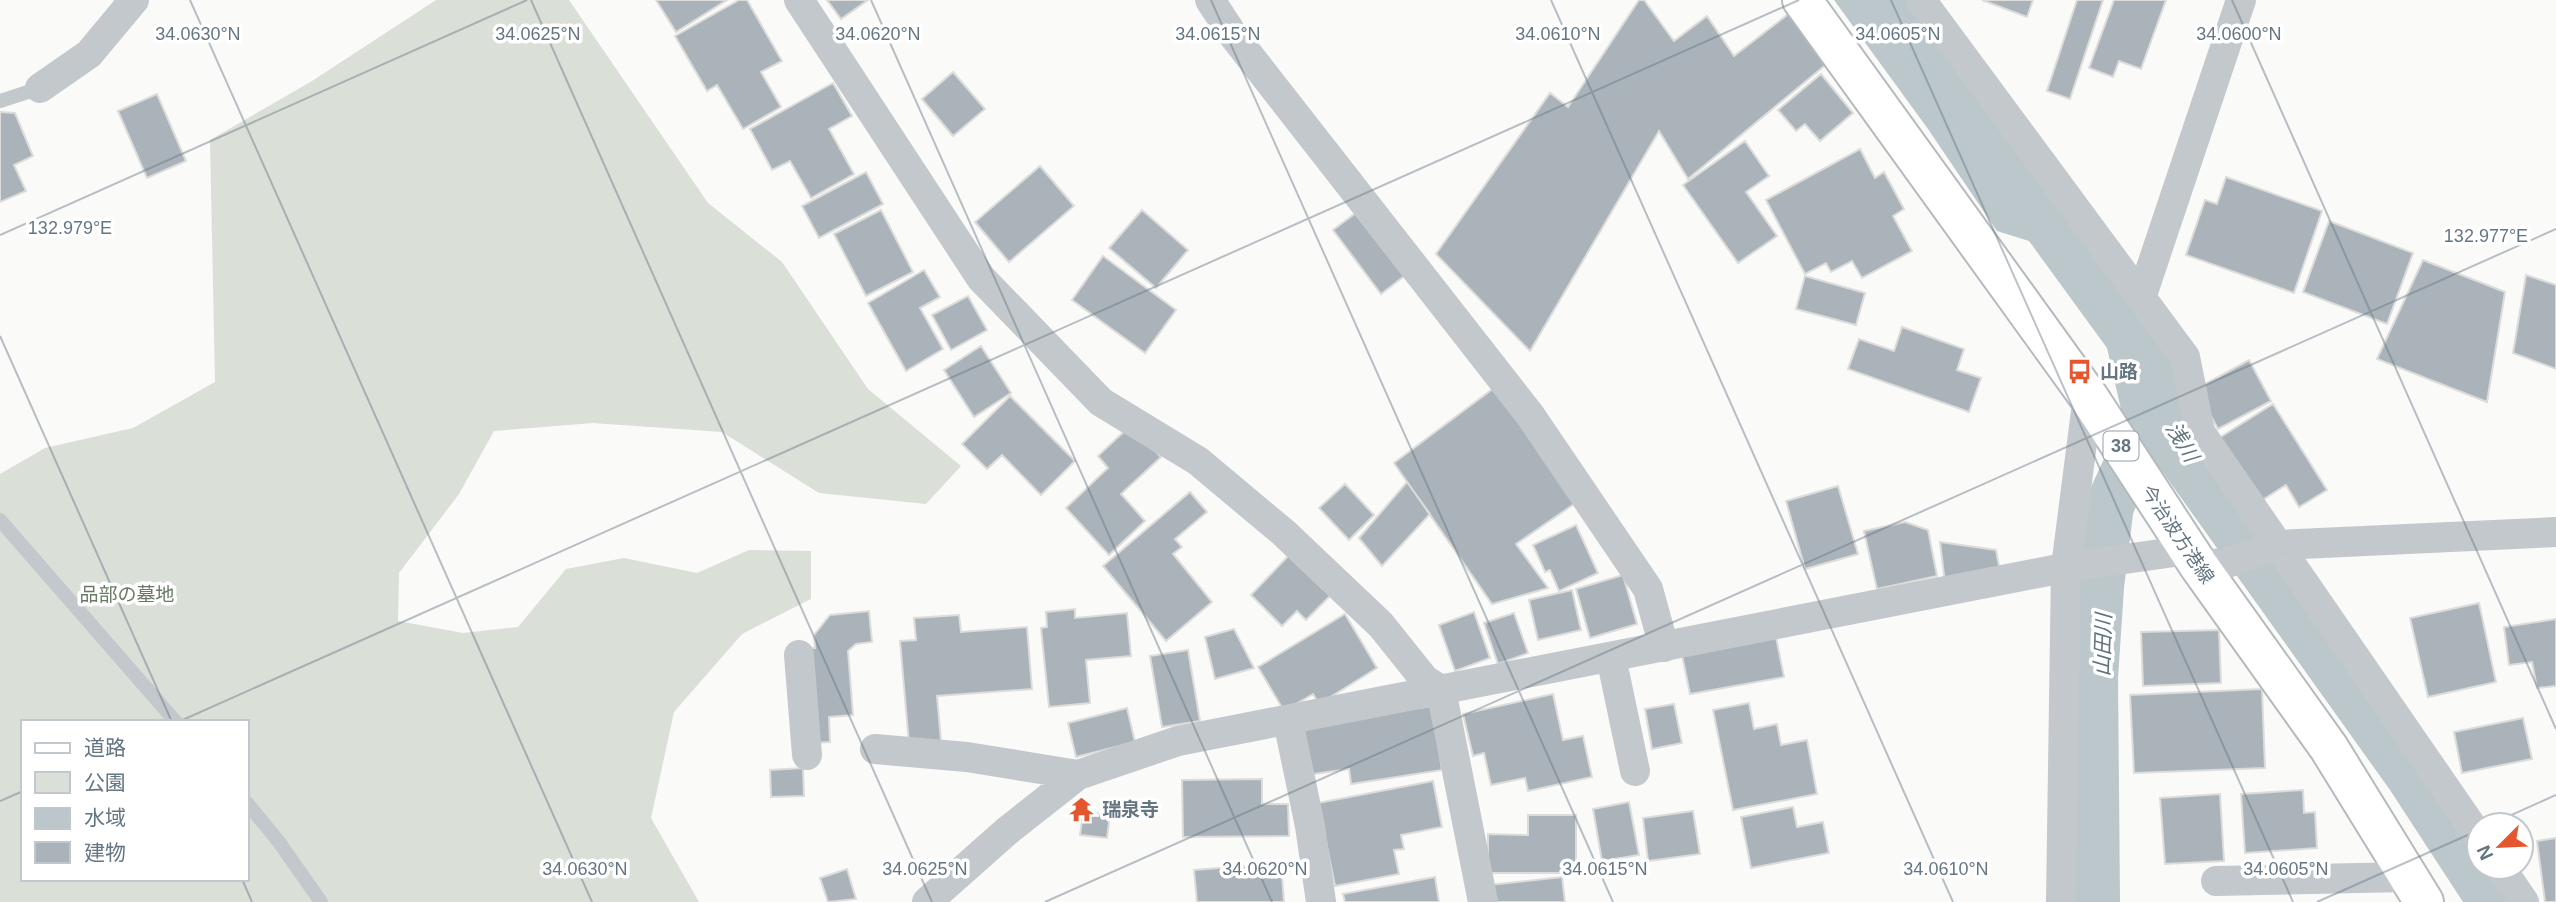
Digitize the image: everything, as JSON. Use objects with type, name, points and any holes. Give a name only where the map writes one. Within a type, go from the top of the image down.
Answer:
[{"type":"main road","name":"今治波方港線","points":[[1802,0],[2088,396],[2200,557],[2329,748],[2416,890]]},
{"type":"street","points":[[40,88],[89,54],[134,0]]},
{"type":"street","points":[[799,0],[981,278],[1101,402],[1198,461],[1284,533],[1381,625],[1425,680],[1441,690],[1483,902]]},
{"type":"street","points":[[1210,0],[1233,35],[1531,415],[1648,589],[1664,647]]},
{"type":"street","points":[[1921,0],[2185,357],[2200,432],[2465,817]]},
{"type":"street","points":[[2141,298],[2241,0]]},
{"type":"street","points":[[2061,902],[2067,567],[2088,396]]},
{"type":"street","points":[[927,902],[1007,831],[1078,775],[1178,741],[2067,567],[2200,557],[2278,545],[2556,532]]},
{"type":"street","points":[[799,655],[807,755]]},
{"type":"street","points":[[1611,657],[1635,771]]},
{"type":"street","points":[[1288,721],[1310,826],[1321,902]]},
{"type":"street","points":[[876,749],[967,757],[1078,775]]},
{"type":"street","points":[[2216,881],[2416,890]]},
{"type":"street","points":[[2510,881],[2524,902]]},
{"type":"lane","points":[[0,101],[40,88]]},
{"type":"lane","points":[[1,524],[174,720]]},
{"type":"lane","points":[[248,804],[279,842],[321,902]]},
{"type":"green space","name":"品部の墓地","points":[[436,0],[569,0],[708,203],[782,262],[868,389],[961,466],[926,504],[819,493],[722,432],[593,423],[494,431],[459,494],[399,573],[398,621],[463,633],[518,627],[566,569],[624,558],[697,573],[749,550],[811,551],[811,599],[742,634],[674,712],[651,818],[699,902],[0,902],[0,474],[45,448],[133,428],[215,382],[210,140],[312,81]]},
{"type":"water","points":[[1834,0],[1912,0],[2180,369],[2191,431],[2465,830],[2465,881],[2501,881],[2516,902],[2463,902],[2390,790],[2154,460],[2133,514],[2124,588],[2118,678],[2120,902],[2074,902],[2074,616],[2091,487],[2123,418],[2107,348],[2029,241],[1997,231],[1928,129]]},
{"type":"building","points":[[656,0],[727,0],[676,32]]},
{"type":"building","points":[[739,0],[747,0],[782,61],[761,72],[781,107],[743,129],[717,85],[707,91],[675,36]]},
{"type":"building","points":[[827,0],[868,0],[841,19]]},
{"type":"building","points":[[1639,0],[1644,0],[1674,41],[1707,16],[1734,56],[1795,9],[1829,62],[1688,179],[1659,131],[1530,351],[1436,254],[1550,93],[1568,107]]},
{"type":"building","points":[[1982,0],[2033,0],[2027,17]]},
{"type":"building","points":[[2077,0],[2103,0],[2070,99],[2047,91]]},
{"type":"building","points":[[2114,0],[2166,0],[2141,69],[2119,61],[2113,77],[2089,68]]},
{"type":"building","points":[[953,72],[985,109],[953,136],[922,99]]},
{"type":"building","points":[[1821,74],[1853,113],[1820,141],[1805,124],[1796,131],[1778,110]]},
{"type":"building","points":[[833,83],[852,116],[829,129],[854,174],[811,198],[790,161],[772,170],[750,129]]},
{"type":"building","points":[[157,94],[186,161],[147,178],[118,111]]},
{"type":"building","points":[[0,112],[15,113],[33,156],[14,165],[26,191],[0,202]]},
{"type":"building","points":[[1745,141],[1769,176],[1746,192],[1777,236],[1738,263],[1683,185]]},
{"type":"building","points":[[1860,149],[1875,178],[1884,172],[1904,209],[1893,216],[1912,251],[1862,278],[1852,261],[1831,272],[1826,263],[1805,274],[1766,200]]},
{"type":"building","points":[[1040,166],[1074,206],[1009,262],[975,222]]},
{"type":"building","points":[[866,172],[883,204],[819,238],[802,206]]},
{"type":"building","points":[[2226,177],[2322,211],[2294,293],[2186,255],[2205,200],[2217,204]]},
{"type":"building","points":[[1364,207],[1412,270],[1381,294],[1333,230]]},
{"type":"building","points":[[881,210],[913,272],[866,296],[834,234]]},
{"type":"building","points":[[1142,210],[1188,250],[1156,288],[1109,248]]},
{"type":"building","points":[[2329,221],[2413,253],[2387,324],[2303,292]]},
{"type":"building","points":[[1103,256],[1176,310],[1145,353],[1072,300]]},
{"type":"building","points":[[2423,260],[2505,292],[2487,402],[2377,359]]},
{"type":"building","points":[[924,270],[940,297],[920,308],[943,349],[906,371],[868,303]]},
{"type":"building","points":[[2526,275],[2556,285],[2556,369],[2513,353]]},
{"type":"building","points":[[1805,276],[1865,293],[1856,325],[1796,309]]},
{"type":"building","points":[[968,296],[987,330],[951,350],[932,315]]},
{"type":"building","points":[[1902,327],[1964,349],[1957,370],[1981,378],[1969,412],[1848,369],[1859,339],[1894,351]]},
{"type":"building","points":[[981,346],[1011,393],[974,417],[944,370]]},
{"type":"building","points":[[2249,360],[2271,401],[2218,429],[2196,389]]},
{"type":"building","points":[[1498,385],[1577,502],[1516,544],[1548,588],[1492,604],[1394,463]]},
{"type":"building","points":[[1010,396],[1075,461],[1041,495],[1002,455],[987,469],[962,444]]},
{"type":"building","points":[[2273,404],[2327,490],[2299,507],[2286,485],[2259,502],[2219,438]]},
{"type":"building","points":[[1131,425],[1161,457],[1121,494],[1145,521],[1109,555],[1066,508],[1108,468],[1098,456]]},
{"type":"building","points":[[1407,482],[1430,514],[1382,566],[1359,538]]},
{"type":"building","points":[[1345,484],[1374,515],[1349,540],[1319,508]]},
{"type":"building","points":[[1838,486],[1858,554],[1805,569],[1786,501]]},
{"type":"building","points":[[1190,492],[1207,512],[1175,539],[1182,547],[1173,554],[1212,602],[1166,641],[1103,566]]},
{"type":"building","points":[[1905,522],[1928,530],[1937,576],[1877,589],[1864,531]]},
{"type":"building","points":[[1576,525],[1598,573],[1559,591],[1550,570],[1545,572],[1533,545]]},
{"type":"building","points":[[1940,542],[1996,550],[2000,571],[1945,583]]},
{"type":"building","points":[[1293,551],[1334,592],[1306,620],[1297,611],[1282,626],[1251,595]]},
{"type":"building","points":[[1623,575],[1637,624],[1590,638],[1576,589]]},
{"type":"building","points":[[1572,590],[1581,630],[1538,640],[1529,600]]},
{"type":"building","points":[[2479,603],[2496,682],[2428,697],[2410,618]]},
{"type":"building","points":[[1075,609],[1075,618],[1127,613],[1131,656],[1086,660],[1090,703],[1049,707],[1041,628],[1047,627],[1046,612]]},
{"type":"building","points":[[869,611],[872,642],[856,644],[848,651],[853,715],[829,717],[830,742],[812,743],[805,649],[815,648],[814,635],[830,615]]},
{"type":"building","points":[[1474,612],[1490,658],[1455,671],[1439,625]]},
{"type":"building","points":[[1514,613],[1528,653],[1498,664],[1484,623]]},
{"type":"building","points":[[1345,614],[1377,668],[1319,704],[1313,694],[1284,711],[1258,667]]},
{"type":"building","points":[[959,615],[961,632],[1027,627],[1032,689],[937,696],[941,741],[909,744],[900,641],[916,640],[914,618]]},
{"type":"building","points":[[2556,619],[2556,686],[2537,688],[2532,662],[2509,665],[2504,627]]},
{"type":"building","points":[[1234,629],[1254,668],[1215,679],[1205,637]]},
{"type":"building","points":[[2219,630],[2221,683],[2143,686],[2141,632]]},
{"type":"building","points":[[1776,637],[1784,677],[1690,694],[1682,655]]},
{"type":"building","points":[[1188,650],[1200,721],[1162,727],[1150,656]]},
{"type":"building","points":[[2262,689],[2265,768],[2134,773],[2130,695]]},
{"type":"building","points":[[1553,694],[1563,740],[1583,736],[1592,777],[1528,791],[1525,778],[1491,785],[1484,753],[1473,756],[1463,714]]},
{"type":"building","points":[[1749,703],[1754,729],[1777,724],[1781,745],[1807,740],[1817,794],[1733,810],[1713,710]]},
{"type":"building","points":[[1674,704],[1682,743],[1652,749],[1645,709]]},
{"type":"building","points":[[1432,706],[1442,770],[1351,784],[1349,769],[1307,775],[1299,727]]},
{"type":"building","points":[[1127,708],[1135,742],[1076,757],[1068,723]]},
{"type":"building","points":[[2523,718],[2532,759],[2462,773],[2454,732]]},
{"type":"building","points":[[803,768],[804,796],[771,797],[770,770]]},
{"type":"building","points":[[1262,779],[1262,804],[1288,804],[1289,836],[1183,837],[1182,780]]},
{"type":"building","points":[[1433,781],[1442,827],[1401,835],[1404,849],[1394,850],[1399,874],[1335,886],[1318,803]]},
{"type":"building","points":[[2303,790],[2304,813],[2315,812],[2317,848],[2245,853],[2241,794]]},
{"type":"building","points":[[2220,794],[2224,861],[2165,864],[2160,798]]},
{"type":"building","points":[[1629,802],[1639,855],[1602,861],[1593,809]]},
{"type":"building","points":[[1793,807],[1797,827],[1823,822],[1829,853],[1751,868],[1741,817]]},
{"type":"building","points":[[1693,811],[1700,854],[1648,861],[1643,818]]},
{"type":"building","points":[[1083,812],[1110,815],[1107,838],[1080,835]]},
{"type":"building","points":[[1528,815],[1576,815],[1576,873],[1488,873],[1488,834],[1528,835]]},
{"type":"building","points":[[2556,838],[2556,902],[2545,902],[2537,841]]},
{"type":"building","points":[[1281,863],[1284,902],[1197,902],[1194,870]]},
{"type":"building","points":[[847,869],[856,899],[828,902],[820,878]]},
{"type":"building","points":[[1435,877],[1439,902],[1345,902],[1343,894]]},
{"type":"building","points":[[1562,877],[1565,902],[1491,902],[1489,885]]},
{"type":"place","name":"山路","points":[[2080,371]]},
{"type":"place","name":"瑞泉寺","points":[[1082,809]]},
{"type":"water label","name":"浅川","points":[[2182,442]]},
{"type":"water label","name":"山田川","points":[[2103,645]]}]
